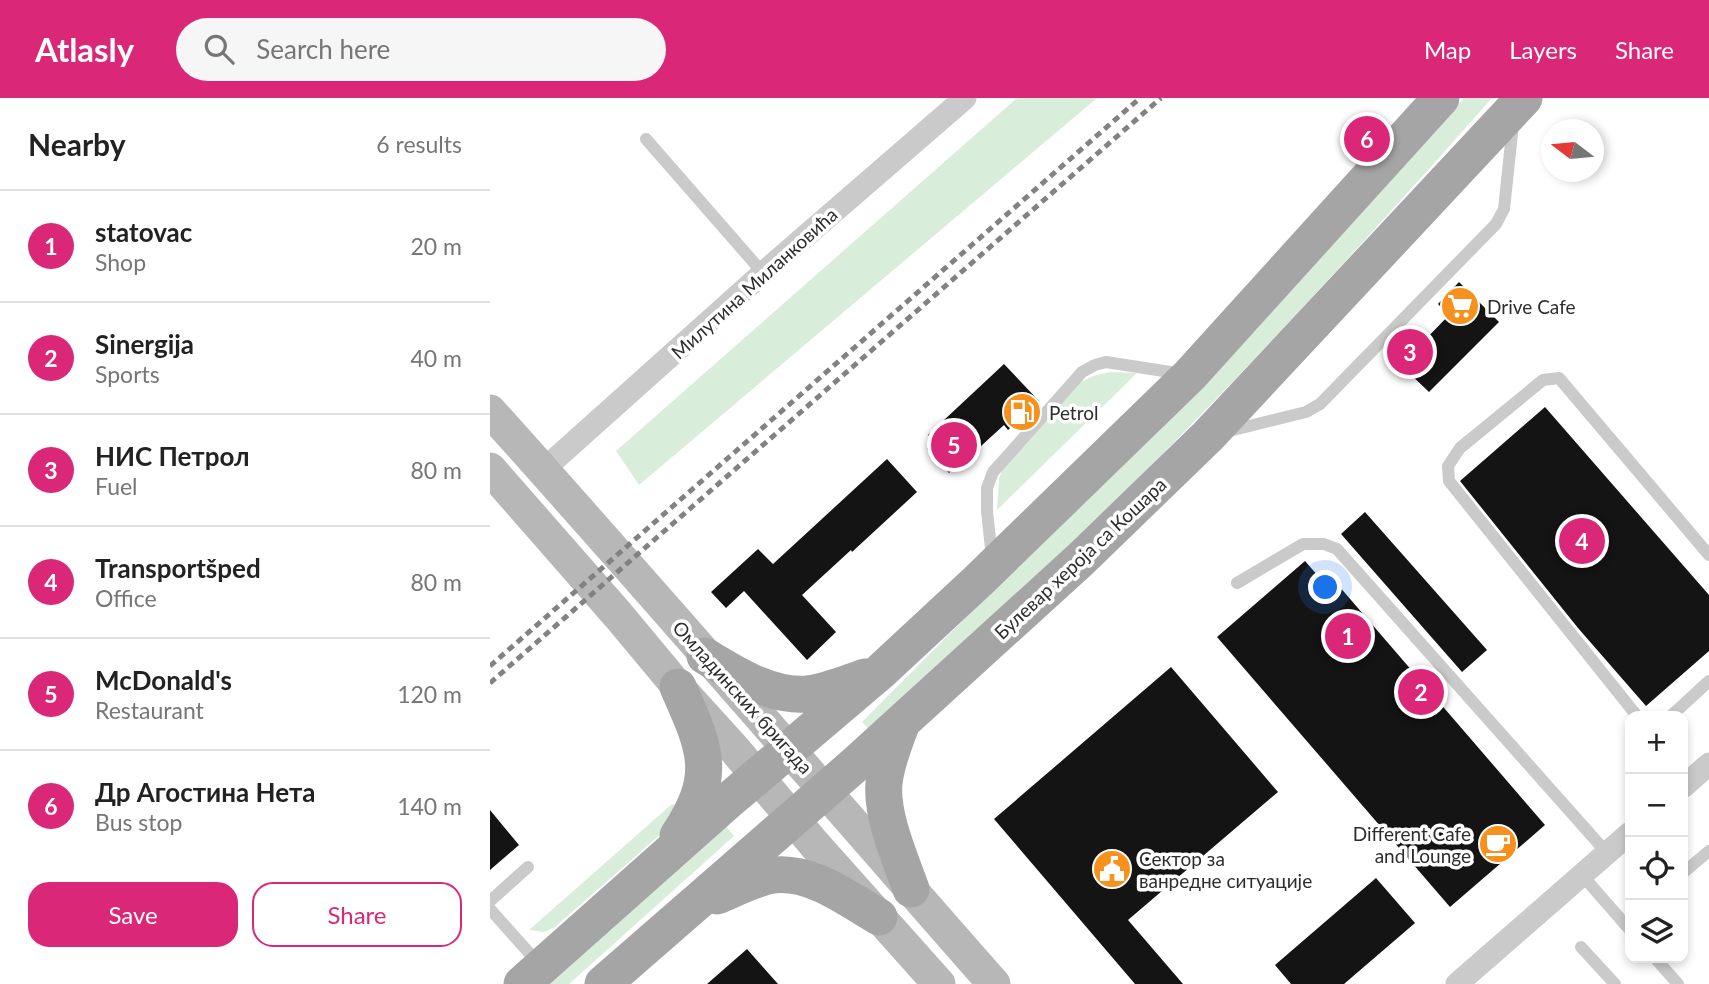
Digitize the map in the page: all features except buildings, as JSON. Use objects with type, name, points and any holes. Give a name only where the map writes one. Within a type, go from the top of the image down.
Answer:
[{"type":"main road","points":[[532,975],[880,672],[993,567],[1190,375],[1441,98]]},
{"type":"main road","name":"Булевар хероја са Кошара","points":[[603,984],[826,790],[1081,559],[1208,436],[1519,103]]},
{"type":"main road","name":"Омладинских бригада","points":[[490,411],[994,984]]},
{"type":"main road","name":"Омладинских бригада","points":[[490,469],[939,984]]},
{"type":"main road","points":[[705,656],[740,677],[794,694],[809,694],[880,672]]},
{"type":"main road","points":[[663,860],[690,818],[701,795],[704,777],[701,742],[678,687]]},
{"type":"main road","points":[[902,722],[888,761],[884,785],[890,829],[911,889]]},
{"type":"main road","points":[[687,909],[772,875],[795,875],[840,894],[879,917]]},
{"type":"street","name":"Милутина Миланковића","points":[[543,470],[763,273],[965,98]]},
{"type":"street","points":[[1688,779],[1709,764]]},
{"type":"street","points":[[1457,984],[1626,837]]},
{"type":"lane","points":[[1208,436],[1298,414],[1320,404],[1496,224],[1504,209],[1519,103]]},
{"type":"lane","points":[[646,139],[763,273]]},
{"type":"lane","points":[[993,567],[987,488],[993,472],[1082,372],[1106,362],[1190,375]]},
{"type":"lane","points":[[1633,711],[1449,481],[1448,466],[1460,448],[1543,380],[1559,378],[1709,555]]},
{"type":"lane","points":[[1237,583],[1303,544],[1324,544],[1337,549],[1608,853]]},
{"type":"lane","points":[[1676,711],[1709,681]]},
{"type":"lane","points":[[1688,869],[1709,851]]},
{"type":"lane","points":[[490,901],[528,867]]},
{"type":"lane","points":[[1582,875],[1625,920]]},
{"type":"lane","points":[[490,909],[532,975]]},
{"type":"lane","points":[[1581,947],[1615,984]]},
{"type":"lane","points":[[1659,963],[1678,984]]},
{"type":"green space","points":[[1017,98],[1097,98],[639,485],[616,451]]},
{"type":"green space","points":[[1464,98],[1492,98],[1314,295],[1130,487],[1004,610],[869,729],[862,722],[1175,407]]},
{"type":"green space","points":[[1110,372],[1137,373],[997,510],[999,479],[1003,467],[1081,382]]},
{"type":"green space","points":[[672,804],[681,807],[663,832],[555,927],[544,932],[529,930]]},
{"type":"green space","points":[[722,821],[734,836],[569,984],[538,984]]},
{"type":"railway","points":[[490,666],[1140,98]]},
{"type":"railway","points":[[490,683],[1161,98]]},
{"type":"place","name":"Др Агостина Нета","points":[[1367,139]]},
{"type":"place","name":"Drive Cafe","points":[[1460,306]]},
{"type":"place","name":"НИС Петрол","points":[[1410,352]]},
{"type":"place","name":"Petrol","points":[[1022,412]]},
{"type":"place","name":"McDonald's","points":[[954,445]]},
{"type":"place","name":"Transportšped","points":[[1582,541]]},
{"type":"place","name":"statovac","points":[[1348,636]]},
{"type":"place","name":"Sinergija","points":[[1421,692]]},
{"type":"place","name":"Different Cafe and Lounge","points":[[1498,844]]},
{"type":"place","name":"Сектор за ванредне ситуације","points":[[1112,869]]}]
